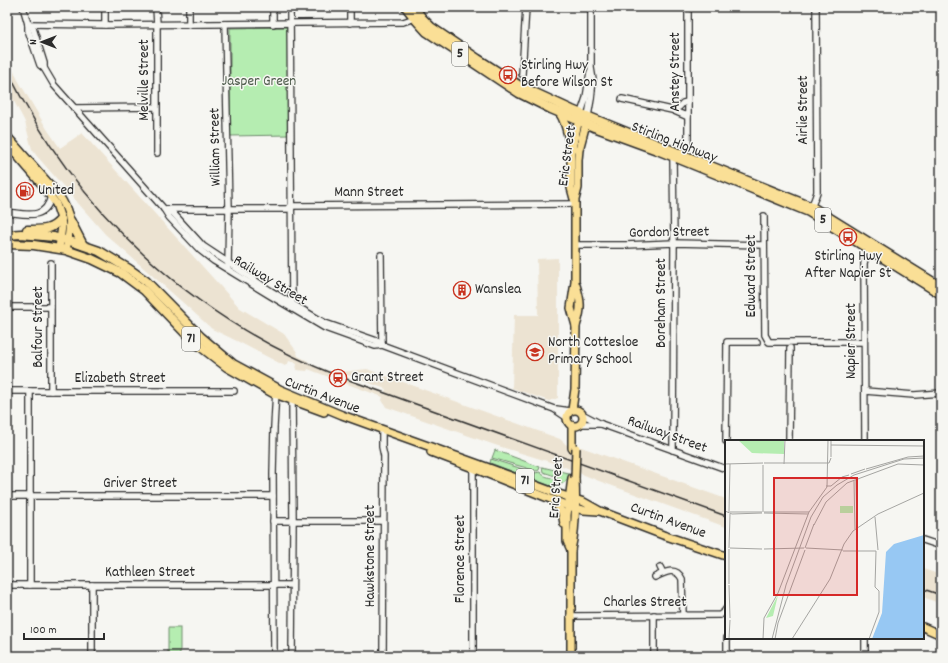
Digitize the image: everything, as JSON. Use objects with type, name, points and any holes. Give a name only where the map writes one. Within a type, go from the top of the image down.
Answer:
[{"type":"highway","name":"Stirling Highway","points":[[406,7],[415,12],[431,27],[516,84],[583,118],[673,160],[683,158]]},
{"type":"highway","name":"Stirling Highway","points":[[415,12],[427,32],[519,93],[560,113],[583,118],[810,209],[941,287]]},
{"type":"highway","points":[[560,113],[567,126],[572,148]]},
{"type":"highway","points":[[7,234],[21,229],[48,229],[55,226],[61,219]]},
{"type":"highway","points":[[70,220],[83,245]]},
{"type":"highway","name":"71","points":[[7,234],[39,236],[83,245]]},
{"type":"highway","name":"71","points":[[7,244],[34,244],[62,249]]},
{"type":"highway","name":"Curtin Avenue","points":[[83,245],[99,251],[130,269],[146,281],[201,337],[234,364],[276,391]]},
{"type":"highway","name":"Stirling Highway","points":[[870,246],[941,294]]},
{"type":"highway","name":"Curtin Avenue","points":[[62,249],[92,259],[121,273],[144,290],[192,340],[227,367],[276,391]]},
{"type":"main road","name":"Eric Street","points":[[570,550],[574,539],[572,498],[576,426],[583,420],[574,412],[576,326],[571,308],[575,282],[574,202],[571,188],[572,148],[583,118]]},
{"type":"main road","name":"Eric Street","points":[[574,202],[578,188],[578,160],[583,118]]},
{"type":"main road","points":[[7,136],[46,185],[56,204],[61,219],[64,240]]},
{"type":"main road","points":[[7,144],[64,203],[70,220],[62,249]]},
{"type":"main road","name":"Curtin Avenue","points":[[276,391],[473,465],[584,502],[600,511],[663,535],[725,556]]},
{"type":"main road","points":[[574,412],[568,424],[576,426]]},
{"type":"main road","name":"Curtin Avenue","points":[[473,465],[572,507],[583,510],[600,511]]},
{"type":"main road","points":[[553,500],[562,512],[564,520],[564,534],[567,537]]},
{"type":"main road","name":"Eric Street","points":[[571,656],[570,550],[567,537],[572,507]]},
{"type":"main road","points":[[924,627],[941,635]]},
{"type":"street","name":"Railway Street","points":[[23,7],[28,24],[33,28],[44,63],[44,68],[54,85],[164,209],[173,213],[203,246],[228,266],[292,305],[325,328],[375,346],[382,345],[554,409],[574,412],[601,424],[725,469]]},
{"type":"street","points":[[104,25],[105,7]]},
{"type":"street","name":"Melville Street","points":[[156,7],[156,153]]},
{"type":"street","points":[[189,7],[189,24]]},
{"type":"street","points":[[273,7],[273,24]]},
{"type":"street","points":[[290,7],[292,305]]},
{"type":"street","points":[[350,7],[350,23]]},
{"type":"street","points":[[522,74],[526,7]]},
{"type":"street","points":[[583,118],[593,80],[591,68],[591,7]]},
{"type":"street","name":"Anstey Street","points":[[683,158],[688,141],[688,7]]},
{"type":"street","name":"Airlie Street","points":[[810,209],[816,198],[817,192],[816,7]]},
{"type":"street","points":[[28,24],[157,25],[403,22],[415,12]]},
{"type":"street","name":"William Street","points":[[225,24],[229,209],[228,266]]},
{"type":"street","points":[[622,99],[672,110],[688,116]]},
{"type":"street","points":[[672,110],[679,107],[683,103],[688,102]]},
{"type":"street","points":[[74,108],[156,107]]},
{"type":"street","name":"Boreham Street","points":[[673,160],[673,450]]},
{"type":"street","points":[[7,212],[25,215],[37,214],[48,206],[51,196]]},
{"type":"street","name":"Mann Street","points":[[164,209],[288,209],[291,206],[574,202]]},
{"type":"street","name":"Edward Street","points":[[764,216],[765,335],[769,342],[864,342]]},
{"type":"street","name":"Gordon Street","points":[[575,245],[674,243],[764,245]]},
{"type":"street","name":"Napier Street","points":[[865,440],[864,263],[870,246]]},
{"type":"street","points":[[381,255],[382,345]]},
{"type":"street","name":"Balfour Street","points":[[51,263],[51,391]]},
{"type":"street","points":[[7,307],[51,307]]},
{"type":"street","points":[[726,440],[727,342],[757,342]]},
{"type":"street","points":[[789,440],[790,348]]},
{"type":"street","name":"Elizabeth Street","points":[[7,391],[234,391]]},
{"type":"street","points":[[30,391],[30,585]]},
{"type":"street","points":[[274,656],[273,443],[276,391]]},
{"type":"street","points":[[865,391],[914,395],[941,393]]},
{"type":"street","points":[[292,398],[292,656]]},
{"type":"street","name":"Railway Street","points":[[576,426],[601,424]]},
{"type":"street","name":"Hawkstone Street","points":[[383,656],[384,432]]},
{"type":"street","name":"Florence Street","points":[[473,465],[473,656]]},
{"type":"street","name":"Griver Street","points":[[7,496],[273,496]]},
{"type":"street","points":[[273,520],[383,521]]},
{"type":"street","points":[[924,540],[941,546]]},
{"type":"street","points":[[655,577],[662,570],[674,571],[678,573],[682,579],[683,615]]},
{"type":"street","name":"Kathleen Street","points":[[7,585],[292,585]]},
{"type":"street","points":[[92,585],[92,656]]},
{"type":"street","name":"Charles Street","points":[[570,616],[683,615],[724,613]]},
{"type":"street","points":[[654,615],[654,656]]},
{"type":"street","points":[[727,639],[727,656]]},
{"type":"street","points":[[865,639],[865,656]]},
{"type":"shaded area","points":[[7,53],[10,64],[18,80],[60,148],[82,133],[240,308],[284,334],[297,352],[298,356],[318,367],[385,392],[386,389],[342,373],[367,369],[560,439],[569,447],[581,447],[725,499],[725,527],[599,481],[560,465],[495,445],[386,407],[382,400],[383,397],[308,369],[307,371],[296,370],[297,364],[293,362],[289,361],[287,366],[285,366],[212,329],[105,234],[36,155],[32,149],[25,122],[7,88]]},
{"type":"shaded area","name":"North Cottesloe Primary School","points":[[558,258],[558,398],[549,401],[512,388],[514,315],[538,315],[537,259]]},
{"type":"shaded area","points":[[924,569],[941,575],[941,604],[924,597]]},
{"type":"green space","name":"Jasper Green","points":[[289,27],[289,135],[230,136],[230,28]]},
{"type":"green space","points":[[495,450],[540,467],[539,470],[537,471],[492,458]]},
{"type":"green space","points":[[491,459],[535,473],[540,472],[543,475],[554,479],[558,484],[559,489],[490,463]]},
{"type":"green space","points":[[542,467],[568,473],[569,477],[561,484],[556,477],[543,472]]},
{"type":"green space","points":[[168,628],[180,628],[180,654],[168,654]]},
{"type":"railway","points":[[7,70],[35,121],[67,169],[104,214],[144,254],[187,291],[234,324],[285,352],[338,376],[725,516]]},
{"type":"railway","points":[[924,589],[941,595]]},
{"type":"place","name":"Stirling Hwy Before Wilson St","points":[[508,75]]},
{"type":"place","name":"United","points":[[25,191]]},
{"type":"place","name":"Stirling Hwy After Napier St","points":[[848,237]]},
{"type":"place","name":"Wanslea","points":[[462,290]]},
{"type":"place","name":"North Cottesloe Primary School","points":[[535,352]]},
{"type":"place","name":"Grant Street","points":[[338,378]]}]
